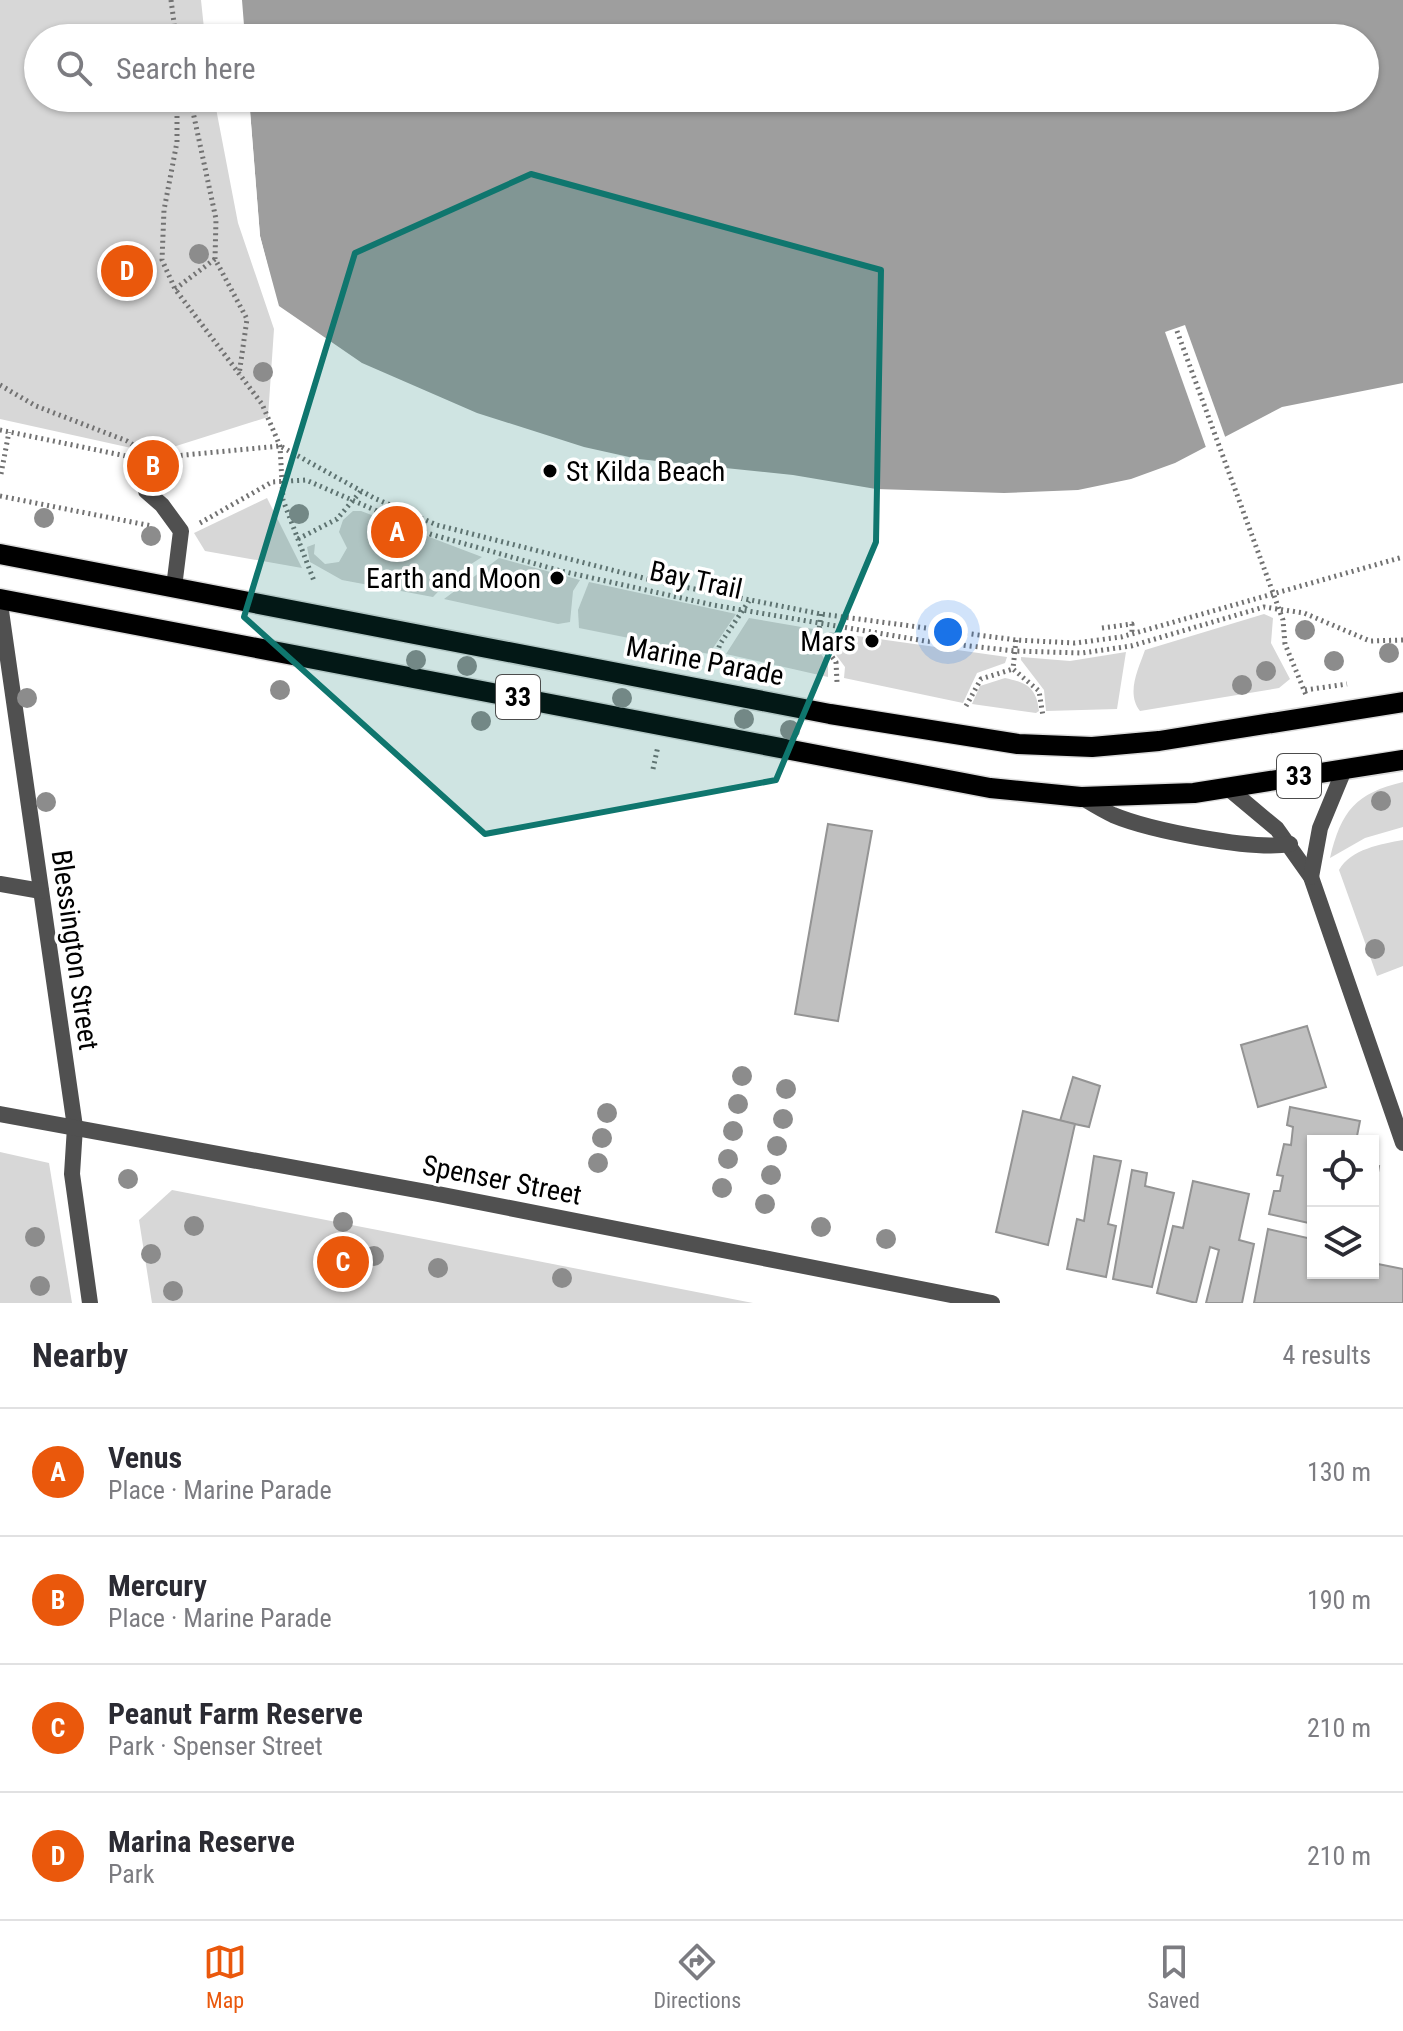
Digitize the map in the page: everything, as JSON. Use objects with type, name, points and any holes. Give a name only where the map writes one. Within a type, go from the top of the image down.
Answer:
[{"type":"main road","name":"Marine Parade","points":[[0,554],[830,714],[1018,744],[1121,745],[1403,702]]},
{"type":"main road","name":"33","points":[[0,601],[990,788],[1081,797],[1150,796],[1228,788],[1403,760]]},
{"type":"street","points":[[146,491],[162,505],[181,531],[174,587]]},
{"type":"street","name":"Blessington Street","points":[[0,601],[75,1127],[72,1174],[90,1303]]},
{"type":"street","points":[[1311,877],[1320,828],[1344,770]]},
{"type":"street","points":[[1228,788],[1268,820],[1290,844],[1311,877],[1403,1143]]},
{"type":"street","points":[[1081,797],[1115,816],[1147,825],[1267,847],[1290,844]]},
{"type":"street","points":[[0,884],[41,891]]},
{"type":"street","name":"Spenser Street","points":[[0,1114],[438,1194],[992,1303]]},
{"type":"path","points":[[171,0],[174,24]]},
{"type":"path","points":[[177,112],[177,142],[164,210],[162,260],[175,289],[262,404],[280,446],[280,481],[314,581]]},
{"type":"path","points":[[193,112],[216,219],[215,259],[247,319],[239,375]]},
{"type":"path","points":[[175,289],[215,259]]},
{"type":"path","points":[[1177,331],[1283,620],[1285,644],[1314,716]]},
{"type":"path","points":[[0,385],[36,406],[127,441],[153,458]]},
{"type":"path","points":[[0,430],[126,456],[153,458],[280,446],[404,513],[474,537],[749,601],[821,614],[1016,640],[1075,643],[1132,634],[1403,557]]},
{"type":"path","points":[[1,474],[9,432]]},
{"type":"path","name":"Bay Trail","points":[[280,481],[306,480],[352,502],[469,546],[561,571],[819,624],[1015,651],[1082,653],[1114,649],[1264,607],[1313,616],[1370,641],[1403,640]]},
{"type":"path","points":[[0,496],[181,531],[280,481]]},
{"type":"path","points":[[298,539],[328,526],[361,491]]},
{"type":"path","points":[[699,580],[732,587],[731,597]]},
{"type":"path","points":[[715,659],[720,644],[746,611],[749,601]]},
{"type":"path","points":[[821,614],[818,638],[836,662],[837,682]]},
{"type":"path","points":[[1102,628],[1132,624],[1132,634]]},
{"type":"path","points":[[1013,669],[1016,640]]},
{"type":"path","points":[[966,706],[981,679],[1013,669]]},
{"type":"path","points":[[1013,669],[1039,691],[1043,716]]},
{"type":"highlighted area","points":[[531,174],[881,270],[876,542],[776,780],[485,834],[244,617],[355,253]]},
{"type":"shaded area","points":[[0,0],[201,0],[204,24],[24,24],[24,112],[217,112],[238,223],[274,329],[268,417],[154,453],[0,419]]},
{"type":"shaded area","points":[[242,0],[1403,0],[1403,383],[1282,407],[1175,463],[1131,479],[1078,490],[1004,493],[876,489],[793,475],[638,459],[584,447],[477,413],[362,363],[279,306],[260,236],[250,112],[1379,112],[1379,24],[244,24]]},
{"type":"shaded area","points":[[267,498],[302,568],[205,551],[194,533]]},
{"type":"shaded area","points":[[353,511],[361,511],[482,557],[454,575],[433,597],[342,580],[310,562],[307,547],[315,544],[314,554],[325,564],[339,562],[347,548],[339,532],[343,520]]},
{"type":"shaded area","points":[[499,558],[580,580],[573,591],[570,622],[558,624],[444,599]]},
{"type":"shaded area","points":[[589,582],[736,614],[709,654],[579,628],[578,610]]},
{"type":"shaded area","points":[[1264,614],[1273,618],[1271,643],[1290,679],[1279,688],[1140,711],[1134,689],[1145,650]]},
{"type":"shaded area","points":[[749,618],[813,629],[812,643],[828,663],[828,677],[726,654]]},
{"type":"shaded area","points":[[829,632],[1007,657],[1005,663],[977,673],[963,703],[844,678],[845,667],[825,640]]},
{"type":"shaded area","points":[[1126,652],[1117,709],[1046,711],[1044,690],[1021,660],[1021,657],[1070,661]]},
{"type":"shaded area","points":[[1005,678],[1029,687],[1036,696],[1039,711],[972,704],[980,686]]},
{"type":"shaded area","points":[[1403,782],[1403,827],[1365,838],[1330,858],[1339,828],[1353,806],[1373,792]]},
{"type":"shaded area","points":[[1403,840],[1403,966],[1377,976],[1339,870],[1359,852]]},
{"type":"shaded area","points":[[0,1152],[49,1163],[72,1303],[0,1303]]},
{"type":"shaded area","points":[[172,1190],[753,1303],[152,1303],[139,1220]]},
{"type":"pier","points":[[246,112],[250,112],[260,236],[279,311],[256,237]]},
{"type":"pier","points":[[1185,325],[1227,442],[1208,453],[1165,332]]},
{"type":"building","points":[[828,824],[872,831],[838,1021],[795,1014]]},
{"type":"building","points":[[1307,1026],[1326,1087],[1258,1107],[1241,1045]]},
{"type":"building","points":[[1073,1077],[1100,1086],[1089,1127],[1060,1121]]},
{"type":"building","points":[[1290,1107],[1360,1121],[1357,1135],[1307,1135],[1307,1223],[1269,1214],[1274,1191],[1280,1191],[1283,1176],[1277,1175],[1284,1144],[1291,1145],[1293,1127],[1287,1125]]},
{"type":"building","points":[[1023,1111],[1075,1124],[1048,1245],[996,1232]]},
{"type":"building","points":[[1094,1156],[1121,1161],[1108,1224],[1116,1226],[1106,1277],[1067,1269],[1077,1219],[1084,1221]]},
{"type":"building","points":[[1132,1170],[1147,1173],[1145,1186],[1174,1193],[1152,1287],[1113,1279]]},
{"type":"building","points":[[1193,1181],[1249,1194],[1239,1240],[1254,1244],[1242,1303],[1206,1303],[1219,1250],[1210,1247],[1196,1303],[1157,1293],[1173,1226],[1183,1228]]},
{"type":"building","points":[[1268,1229],[1307,1238],[1307,1279],[1379,1279],[1379,1264],[1403,1269],[1403,1303],[1254,1303]]},
{"type":"place","name":"Marina Reserve","points":[[127,271]]},
{"type":"place","name":"Mercury","points":[[153,466]]},
{"type":"place","name":"St Kilda Beach","points":[[550,471]]},
{"type":"place","name":"Venus","points":[[397,532]]},
{"type":"place","name":"Earth and Moon","points":[[557,578]]},
{"type":"place","name":"Mars","points":[[872,641]]},
{"type":"place","name":"Peanut Farm Reserve","points":[[343,1262]]}]
